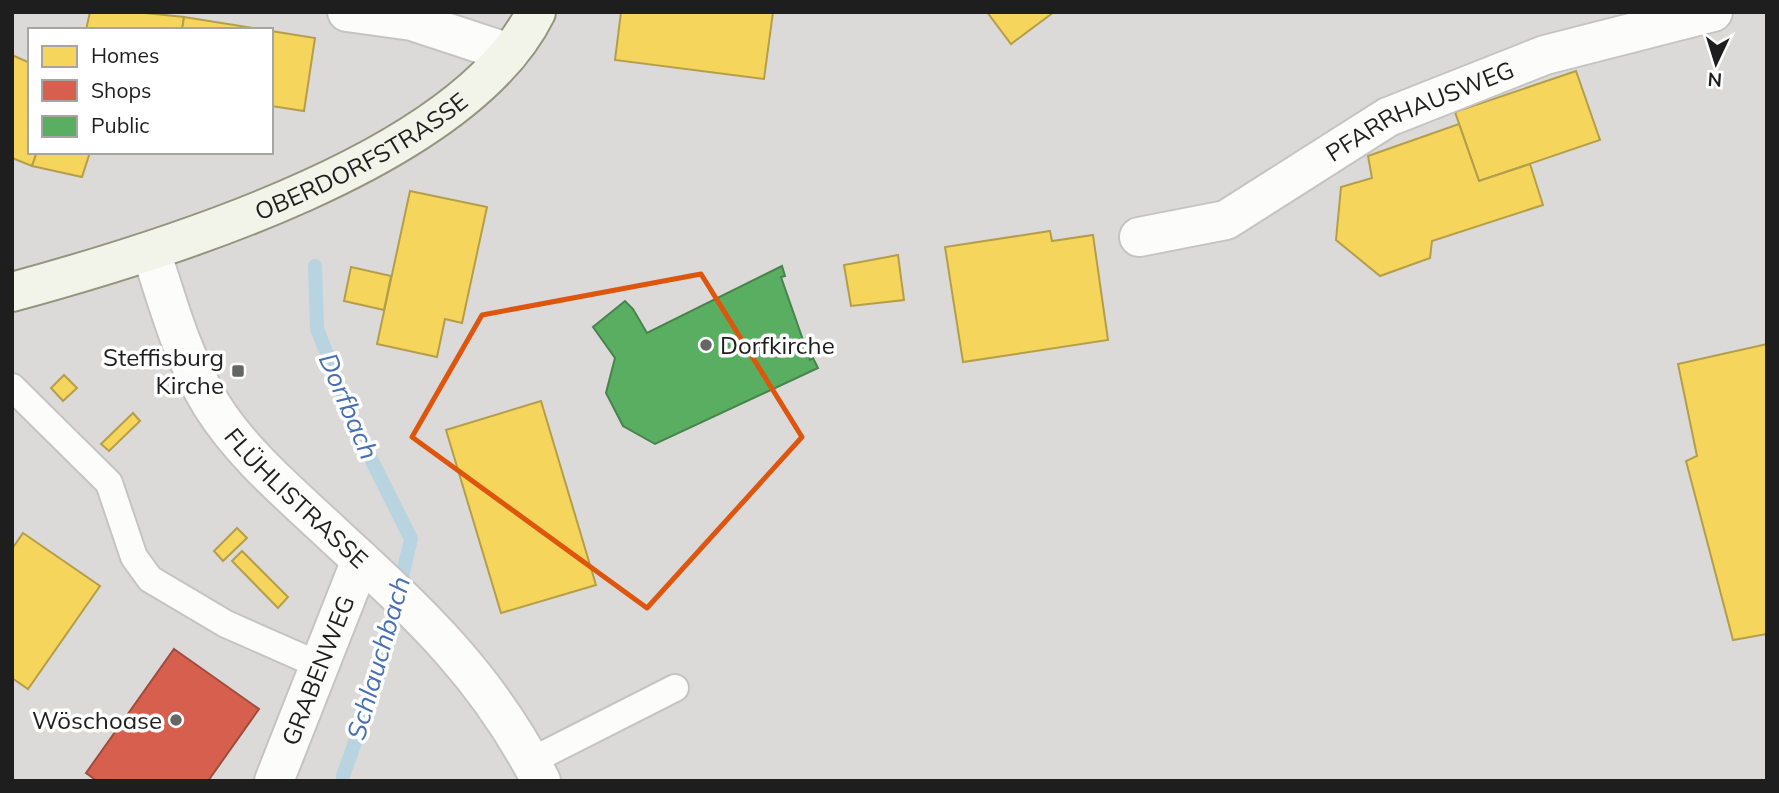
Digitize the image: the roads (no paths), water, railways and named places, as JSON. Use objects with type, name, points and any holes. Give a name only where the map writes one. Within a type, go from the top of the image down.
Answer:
[{"type":"main road","name":"OBERDORFSTRASSE","points":[[12,292],[151,251],[279,202],[379,154],[471,91],[509,53],[536,12]]},
{"type":"street","points":[[346,12],[412,21],[509,53]]},
{"type":"street","name":"PFARRHAUSWEG","points":[[1139,237],[1226,220],[1388,117],[1533,59],[1713,12]]},
{"type":"street","name":"FLÜHLISTRASSE","points":[[151,251],[177,333],[212,405],[261,466],[467,664],[502,711],[536,771]]},
{"type":"street","name":"GRABENWEG","points":[[274,781],[319,665],[370,568]]},
{"type":"lane","points":[[12,387],[108,483],[134,557],[150,579],[237,630],[319,665]]},
{"type":"lane","points":[[536,771],[675,688]]},
{"type":"waterway","name":"Dorfbach","points":[[315,266],[317,329],[360,437],[411,539],[378,678],[343,776]]},
{"type":"place","name":"Dorfkirche","points":[[706,345]]},
{"type":"place","name":"Steffisburg Kirche","points":[[238,371]]},
{"type":"place","name":"Wöschoase","points":[[176,720]]},
{"type":"water label","name":"Schlauchbach","points":[[378,658]]}]
